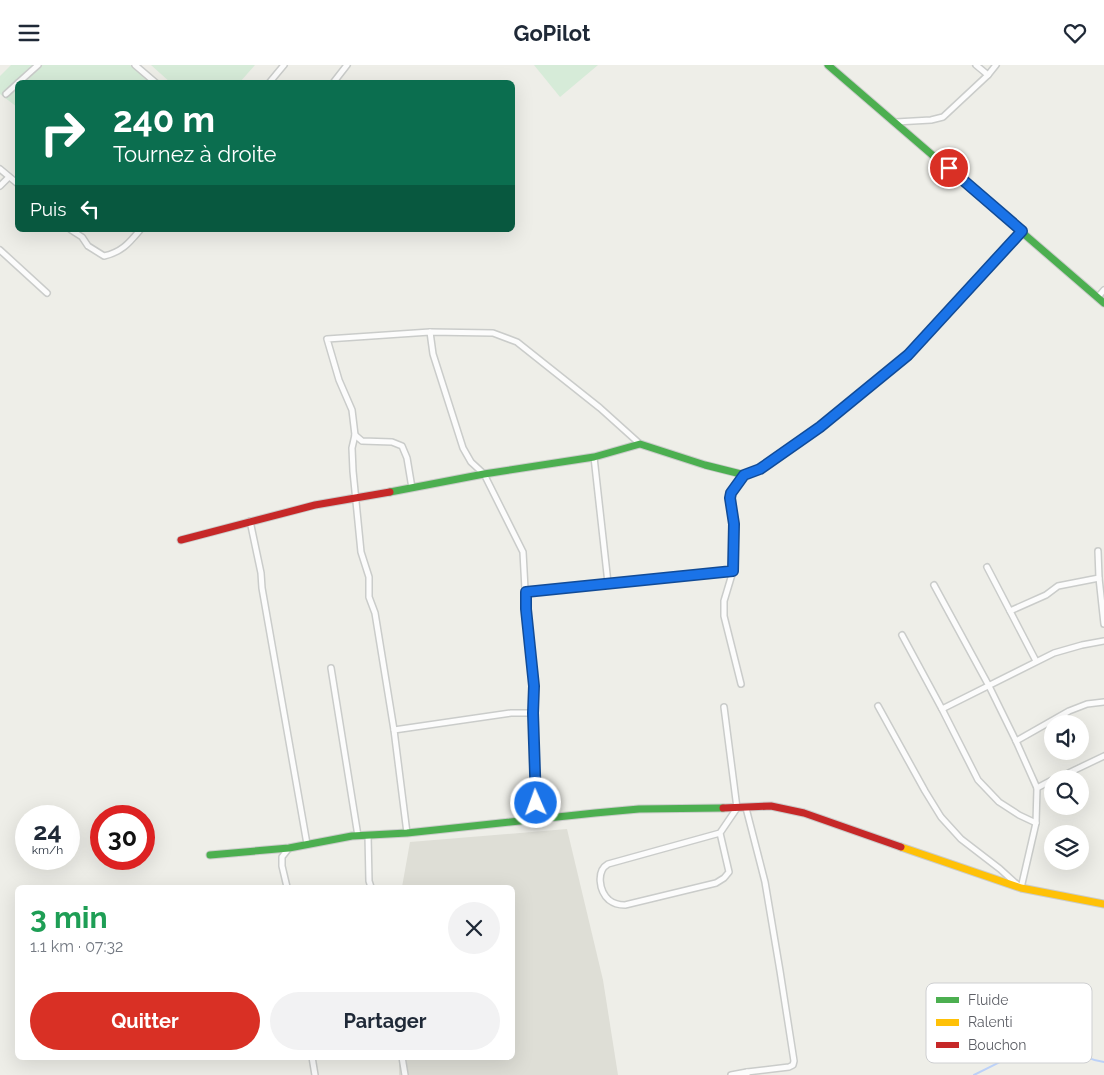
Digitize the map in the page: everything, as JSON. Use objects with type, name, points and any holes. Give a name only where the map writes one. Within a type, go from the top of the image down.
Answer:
[{"type":"street","points":[[21,80],[38,65]]},
{"type":"street","points":[[135,65],[152,80]]},
{"type":"street","points":[[272,80],[284,65]]},
{"type":"street","points":[[334,80],[347,65]]},
{"type":"street","points":[[828,65],[1104,303]]},
{"type":"street","points":[[976,65],[988,75]]},
{"type":"street","points":[[896,123],[931,121],[943,117],[988,75],[996,65]]},
{"type":"street","points":[[6,95],[15,86]]},
{"type":"street","points":[[0,169],[15,182]]},
{"type":"street","points":[[0,186],[9,177]]},
{"type":"street","points":[[741,684],[724,616],[724,601],[733,571],[734,524],[731,493],[744,475],[760,469],[820,427],[908,355],[1022,231]]},
{"type":"street","points":[[74,232],[82,237],[88,246],[104,256],[113,254],[124,247],[138,232]]},
{"type":"street","points":[[0,250],[47,293]]},
{"type":"street","points":[[1098,297],[1104,290]]},
{"type":"street","points":[[407,833],[394,730],[375,613],[369,597],[369,577],[361,552],[355,499],[352,448],[355,435],[352,410],[339,380],[327,339],[430,332],[493,333],[517,342],[600,408],[640,444],[744,475]]},
{"type":"street","points":[[430,332],[433,354],[463,448],[471,462],[484,473],[523,552],[526,609],[534,686],[533,713],[537,821]]},
{"type":"street","points":[[355,435],[362,441],[392,441],[402,446],[407,458],[412,488]]},
{"type":"street","points":[[181,541],[315,505],[355,499],[484,473],[594,457],[640,444]]},
{"type":"street","points":[[594,457],[608,583]]},
{"type":"street","points":[[250,521],[261,573],[262,588],[307,844]]},
{"type":"street","points":[[1098,551],[1104,624]]},
{"type":"street","points":[[987,567],[1036,661]]},
{"type":"street","points":[[526,592],[733,571]]},
{"type":"street","points":[[1010,611],[1046,595],[1058,586],[1099,578]]},
{"type":"street","points":[[934,585],[989,685],[1037,788],[1036,823],[1021,888]]},
{"type":"street","points":[[902,635],[978,779],[999,802],[1036,823]]},
{"type":"street","points":[[942,709],[1036,661],[1069,648],[1104,641]]},
{"type":"street","points":[[331,668],[358,836]]},
{"type":"street","points":[[1016,741],[1069,711],[1104,702]]},
{"type":"street","points":[[878,706],[925,791],[942,817],[960,839],[1000,869],[1021,888]]},
{"type":"street","points":[[720,833],[729,872],[716,883],[625,905],[617,905],[606,896],[600,882],[600,875],[604,866],[720,833],[737,808],[724,707]]},
{"type":"street","points":[[394,730],[512,713],[533,713]]},
{"type":"street","points":[[1075,770],[1104,756]]},
{"type":"street","points":[[1037,788],[1044,784]]},
{"type":"street","points":[[210,855],[289,848],[358,836],[537,821],[639,809],[771,806],[804,813],[1021,888],[1104,904]]},
{"type":"street","points":[[731,1075],[789,1067],[793,1065],[794,1061],[765,882],[746,808]]},
{"type":"street","points":[[368,835],[370,885]]},
{"type":"street","points":[[287,885],[282,857],[289,848]]},
{"type":"street","points":[[312,1060],[315,1075]]},
{"type":"street","points":[[402,1060],[405,1075]]},
{"type":"shaded area","points":[[567,829],[603,980],[618,1075],[399,1075],[399,1060],[515,1060],[515,885],[402,885],[410,842]]},
{"type":"green space","points":[[11,65],[130,65],[149,80],[15,80],[15,105],[0,94],[0,76]]},
{"type":"green space","points":[[151,65],[255,65],[242,80],[168,80]]},
{"type":"green space","points":[[534,65],[598,65],[560,97]]},
{"type":"waterway","points":[[1092,1059],[1104,1062]]},
{"type":"waterway","points":[[974,1075],[998,1063]]},
{"type":"traffic: fast","points":[[828,65],[1104,303]]},
{"type":"traffic: fast","points":[[870,386],[907,355],[1022,231]]},
{"type":"traffic: fast","points":[[390,492],[484,474],[594,457],[640,444],[705,465],[745,475]]},
{"type":"traffic: fast","points":[[210,855],[289,848],[352,836],[407,833],[595,813],[639,809],[723,808]]},
{"type":"traffic: slow","points":[[901,847],[1021,888],[1104,904]]},
{"type":"traffic: jam","points":[[745,475],[760,469],[820,427],[870,386]]},
{"type":"traffic: jam","points":[[181,540],[315,505],[390,492]]},
{"type":"traffic: jam","points":[[723,808],[771,806],[804,813],[901,847]]},
{"type":"route","points":[[536,803],[534,686],[526,592],[733,571],[734,524],[730,498],[731,493],[744,475],[760,469],[820,427],[908,355],[1022,231],[949,168]]}]
